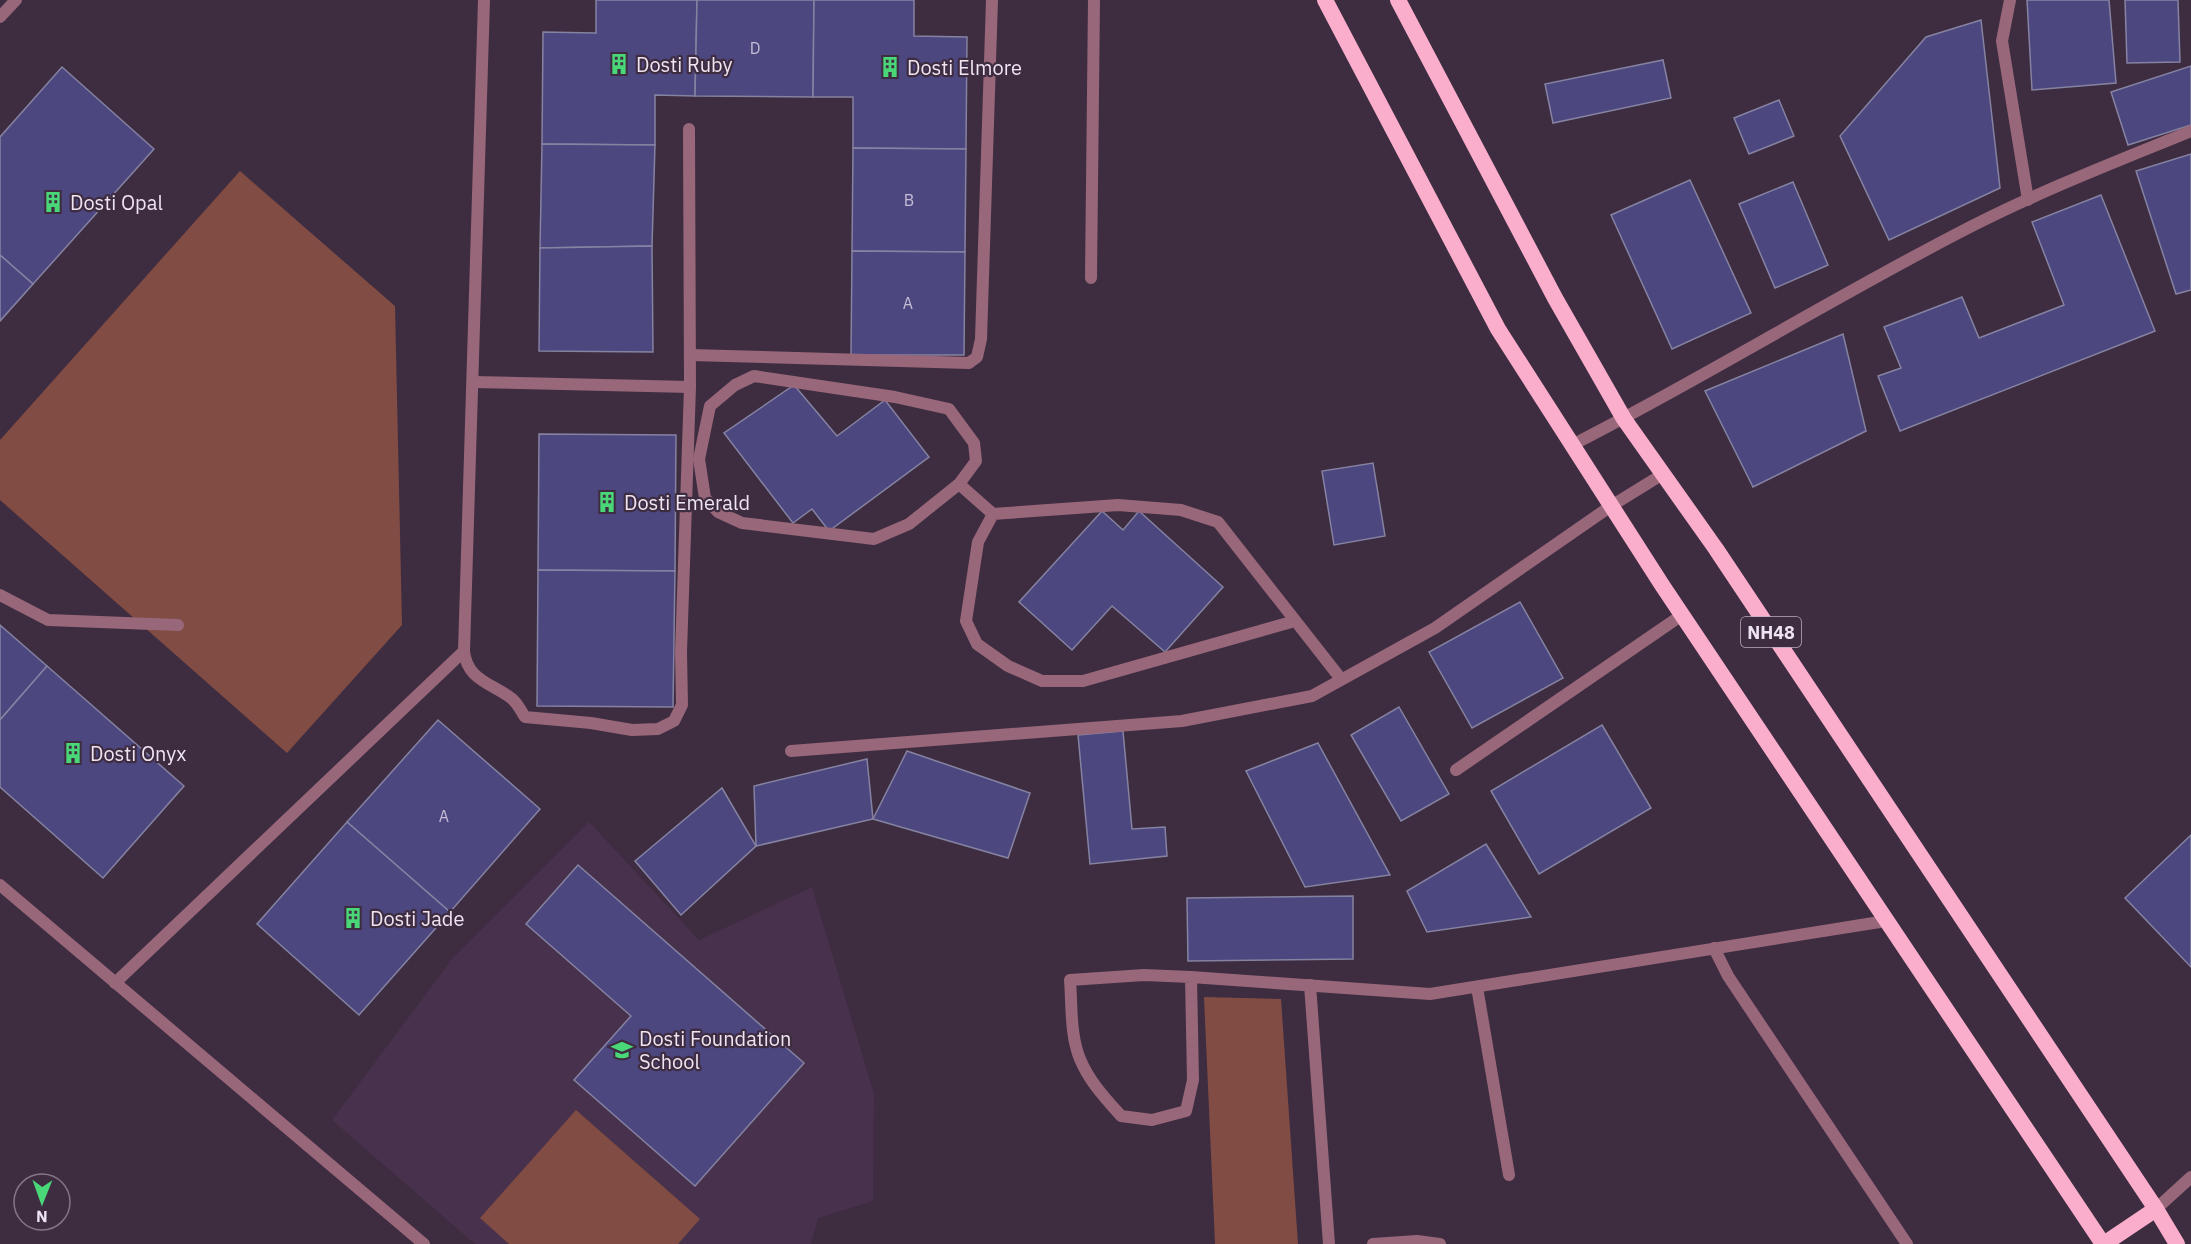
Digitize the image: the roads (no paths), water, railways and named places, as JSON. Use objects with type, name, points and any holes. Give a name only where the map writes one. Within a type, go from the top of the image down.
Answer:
[{"type":"highway","points":[[1325,0],[1498,329],[1682,615],[2104,1244],[2156,1209]]},
{"type":"highway","name":"NH48","points":[[1398,0],[1555,298],[1624,419],[1716,549],[2156,1209],[2177,1244]]},
{"type":"street","points":[[0,17],[16,0]]},
{"type":"street","points":[[484,0],[464,651],[465,660],[471,671],[484,683],[512,699],[525,717],[591,723],[632,730],[658,729],[674,721],[682,705],[681,641],[690,387],[689,129]]},
{"type":"street","points":[[690,355],[969,363],[976,357],[981,339],[992,0]]},
{"type":"street","points":[[1091,278],[1094,0]]},
{"type":"street","points":[[2010,0],[2002,41],[2028,200]]},
{"type":"street","points":[[1572,445],[1624,419],[1783,328],[1974,225],[2074,178],[2191,131]]},
{"type":"street","points":[[754,376],[895,397],[949,409],[974,443],[976,461],[959,484],[909,524],[874,539],[742,522],[718,513],[705,498],[699,459],[711,406],[735,385],[754,376]]},
{"type":"street","points":[[472,382],[690,387]]},
{"type":"street","points":[[791,751],[1182,721],[1312,696],[1435,628],[1663,474]]},
{"type":"street","points":[[959,484],[993,514],[1118,505],[1181,510],[1218,522],[1341,679]]},
{"type":"street","points":[[993,514],[978,542],[966,621],[977,644],[1008,666],[1042,681],[1083,681],[1295,621]]},
{"type":"street","points":[[0,595],[48,620],[178,626]]},
{"type":"street","points":[[1456,770],[1682,615]]},
{"type":"street","points":[[115,983],[464,651]]},
{"type":"street","points":[[0,885],[424,1244]]},
{"type":"street","points":[[1191,977],[1193,1080],[1186,1111],[1152,1120],[1121,1116],[1096,1087],[1079,1058],[1073,1024],[1070,980],[1144,975],[1191,977],[1430,994],[1887,921]]},
{"type":"street","points":[[1714,948],[1728,976],[1907,1244]]},
{"type":"street","points":[[1310,986],[1329,1244]]},
{"type":"street","points":[[1477,987],[1509,1175]]},
{"type":"street","points":[[2156,1209],[2191,1177]]},
{"type":"street","points":[[1373,1244],[1417,1241],[1440,1244]]},
{"type":"place","name":"Dosti Ruby","points":[[619,64]]},
{"type":"place","name":"Dosti Elmore","points":[[890,67]]},
{"type":"place","name":"Dosti Opal","points":[[53,202]]},
{"type":"place","name":"Dosti Emerald","points":[[607,502]]},
{"type":"place","name":"Dosti Onyx","points":[[73,753]]},
{"type":"place","name":"Dosti Jade","points":[[353,918]]},
{"type":"place","name":"Dosti Foundation School","points":[[622,1050]]}]
